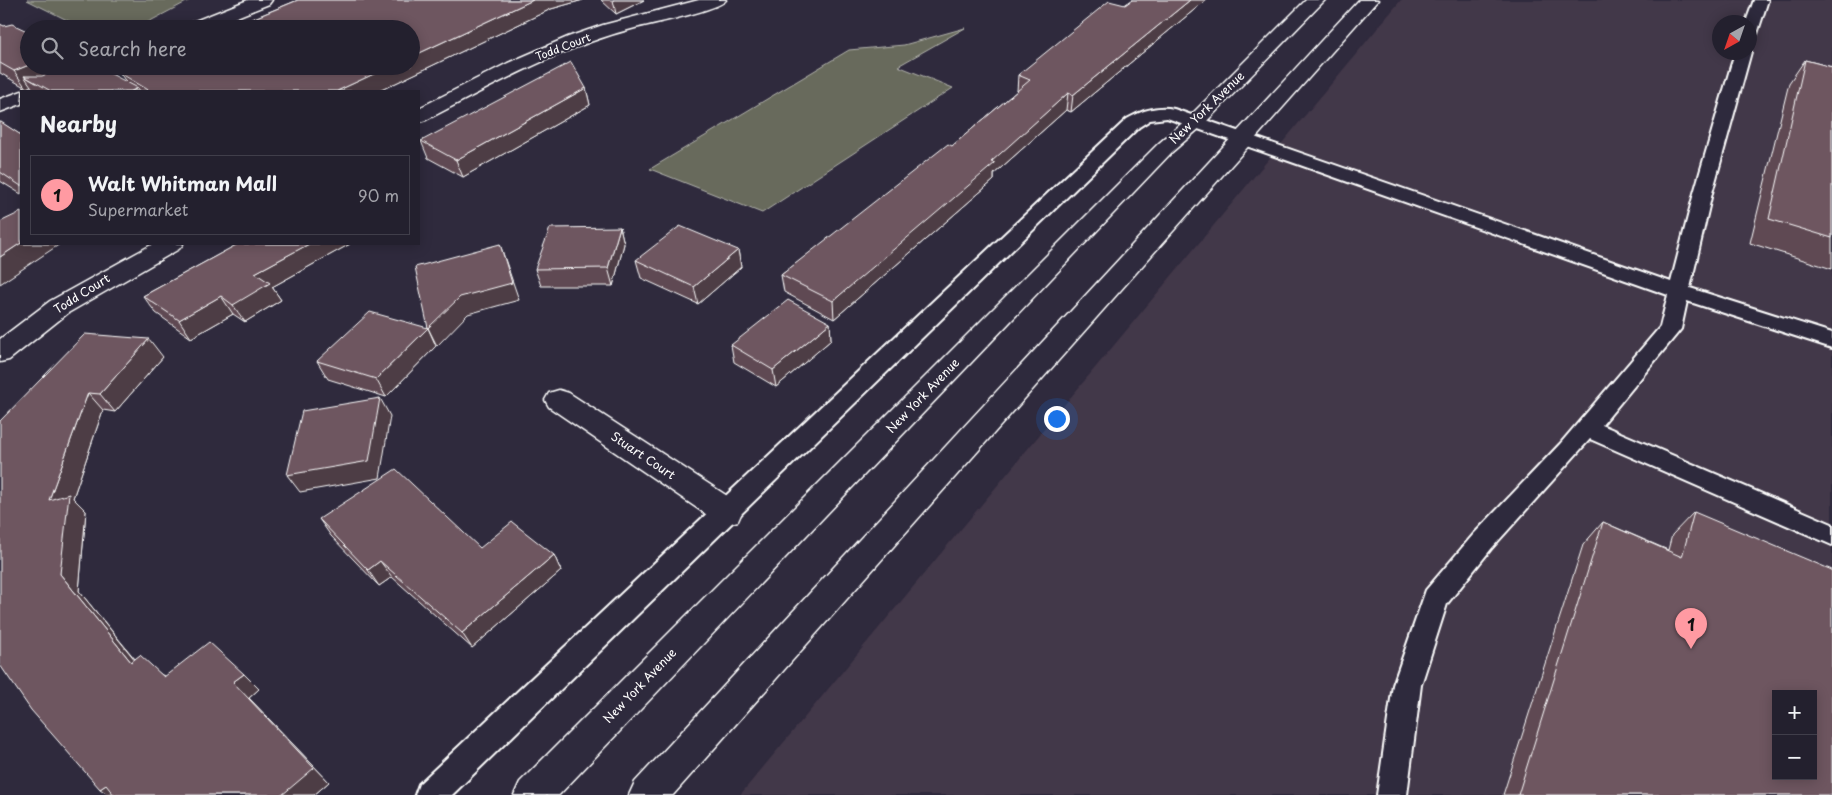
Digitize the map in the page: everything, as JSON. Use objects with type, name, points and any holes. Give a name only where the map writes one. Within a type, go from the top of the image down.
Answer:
[{"type":"street","points":[[213,20],[262,0]]},
{"type":"street","name":"Todd Court","points":[[420,115],[518,65],[574,41],[643,19],[717,0]]},
{"type":"street","name":"New York Avenue","points":[[533,795],[1158,155],[1195,122],[1316,0]]},
{"type":"street","points":[[648,795],[1369,0]]},
{"type":"street","points":[[0,106],[20,97]]},
{"type":"street","name":"Todd Court","points":[[0,353],[59,307],[169,245]]},
{"type":"street","name":"Stuart Court","points":[[559,400],[727,512]]},
{"type":"lane","points":[[1756,15],[1761,0]]},
{"type":"lane","points":[[1392,795],[1407,685],[1435,598],[1482,542],[1586,428],[1670,329],[1703,193],[1741,60]]},
{"type":"lane","points":[[430,795],[1133,123],[1146,116],[1168,113],[1680,293],[1832,341]]},
{"type":"lane","points":[[1586,428],[1832,535]]},
{"type":"shaded area","points":[[1401,0],[1832,0],[1832,795],[740,795]]},
{"type":"green space","points":[[27,0],[190,0],[152,20],[67,20]]},
{"type":"green space","points":[[965,28],[898,66],[953,88],[762,213],[650,169],[849,50],[904,45]]},
{"type":"building","points":[[298,0],[533,0],[420,53],[420,20],[250,20]]},
{"type":"building","points":[[1132,0],[1190,0],[1073,95],[1068,93],[991,162],[995,163],[833,301],[781,275],[948,144],[952,146],[1030,80],[1018,75],[1109,1],[1125,5]]},
{"type":"building","points":[[0,24],[4,26],[12,24],[20,28],[20,69],[14,71],[0,63]]},
{"type":"building","points":[[1805,60],[1832,67],[1832,238],[1769,219]]},
{"type":"building","points":[[571,62],[586,88],[456,160],[421,141]]},
{"type":"building","points":[[113,75],[138,88],[133,90],[49,90],[24,76]]},
{"type":"building","points":[[123,75],[372,75],[339,90],[148,90]]},
{"type":"building","points":[[1,122],[20,134],[20,185],[0,172]]},
{"type":"building","points":[[20,212],[20,244],[0,257],[0,222]]},
{"type":"building","points":[[680,226],[738,250],[694,287],[636,260]]},
{"type":"building","points":[[620,227],[608,268],[535,269],[550,228]]},
{"type":"building","points":[[500,244],[512,283],[460,297],[428,328],[415,267]]},
{"type":"building","points":[[236,245],[307,245],[255,273],[270,283],[233,305],[221,296],[179,320],[143,296]]},
{"type":"building","points":[[788,300],[830,323],[773,370],[731,345]]},
{"type":"building","points":[[370,312],[428,328],[376,379],[317,361]]},
{"type":"building","points":[[85,334],[149,339],[100,394],[88,393],[49,500],[69,494],[60,574],[131,662],[140,655],[164,677],[209,642],[244,674],[233,682],[314,768],[282,795],[114,795],[106,785],[100,789],[31,710],[0,665],[0,421]]},
{"type":"building","points":[[380,398],[369,461],[287,475],[302,411]]},
{"type":"building","points":[[396,469],[480,548],[512,522],[554,555],[462,633],[380,561],[368,570],[319,519]]},
{"type":"building","points":[[1694,512],[1832,570],[1832,795],[1518,795],[1603,522],[1682,557]]},
{"type":"place","name":"Walt Whitman Mall","points":[[1691,649]]}]
